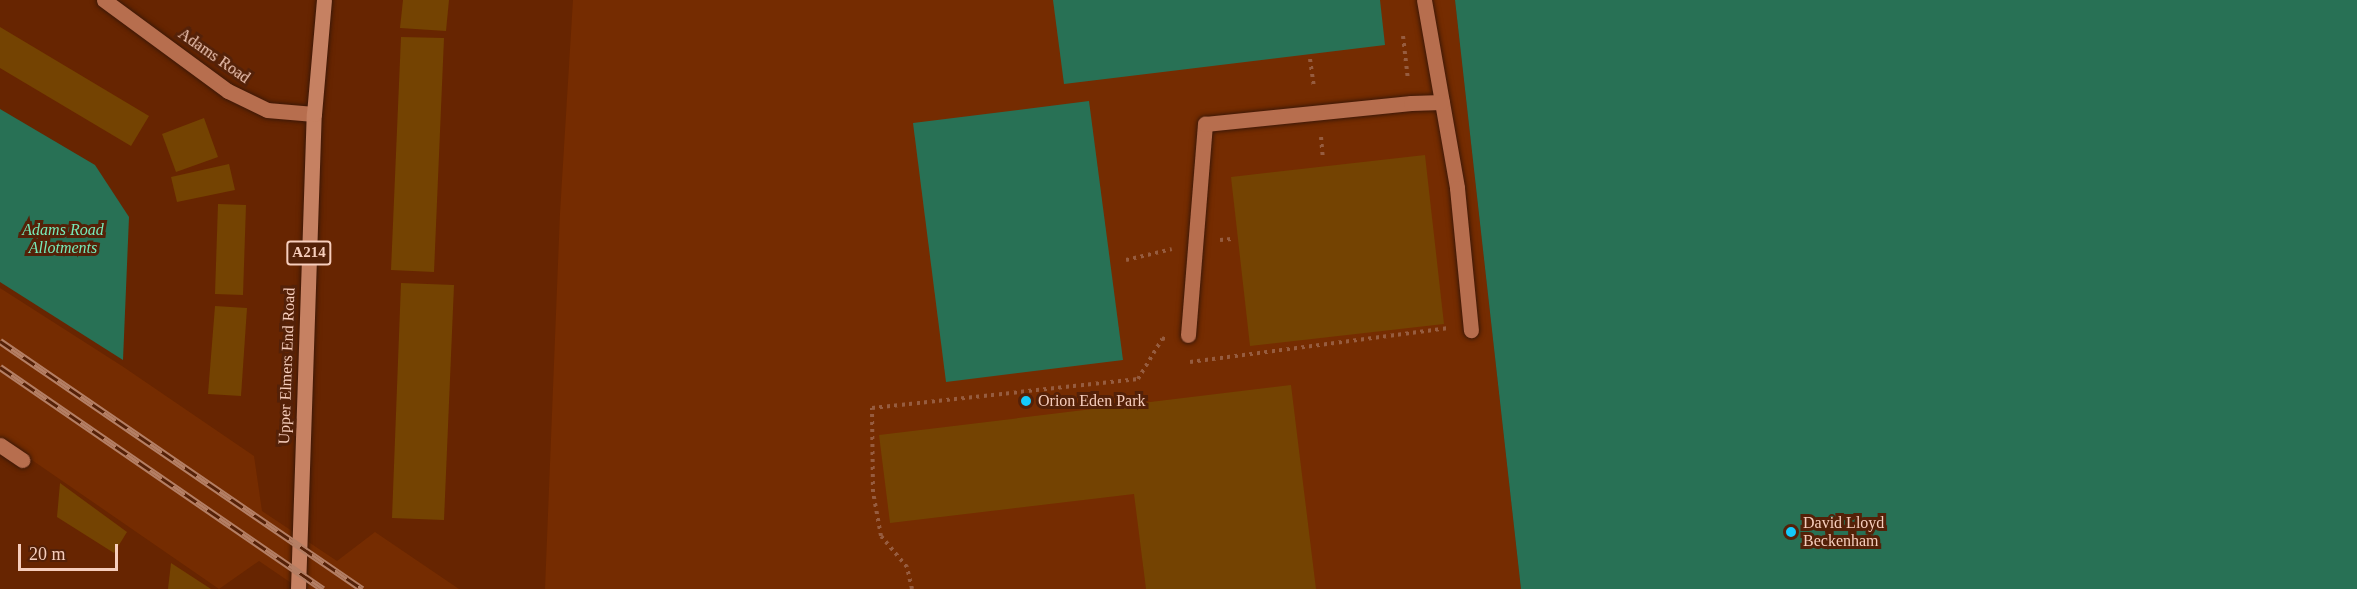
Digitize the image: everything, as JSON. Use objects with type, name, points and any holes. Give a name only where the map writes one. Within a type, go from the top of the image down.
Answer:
[{"type":"main road","name":"Upper Elmers End Road","points":[[297,589],[314,114],[324,0]]},
{"type":"street","name":"Adams Road","points":[[104,0],[228,91],[267,110],[314,114]]},
{"type":"street","points":[[1424,0],[1457,188],[1471,330]]},
{"type":"street","points":[[1188,335],[1205,124],[1411,103],[1442,102]]},
{"type":"street","points":[[0,445],[22,460]]},
{"type":"path","points":[[1402,34],[1411,103]]},
{"type":"shaded area","name":"Orion Eden Park","points":[[573,0],[1455,0],[1521,589],[545,589],[560,213]]},
{"type":"shaded area","points":[[0,288],[122,366],[254,456],[262,511],[337,561],[375,532],[459,589],[300,589],[259,561],[219,589],[0,438]]},
{"type":"green space","points":[[1053,0],[1380,0],[1385,45],[1064,84]]},
{"type":"green space","points":[[1455,0],[2357,0],[2357,589],[1521,589]]},
{"type":"green space","points":[[1089,101],[1123,360],[946,382],[913,123]]},
{"type":"green space","name":"Adams Road Allotments","points":[[0,109],[95,165],[129,217],[123,360],[0,282]]},
{"type":"building","points":[[403,0],[449,0],[446,31],[400,28]]},
{"type":"building","points":[[0,27],[149,116],[131,146],[0,68]]},
{"type":"building","points":[[401,37],[444,38],[434,272],[391,270]]},
{"type":"building","points":[[204,118],[218,157],[176,172],[162,134]]},
{"type":"building","points":[[1425,155],[1444,324],[1250,346],[1231,177]]},
{"type":"building","points":[[229,164],[235,190],[177,202],[171,177]]},
{"type":"building","points":[[218,204],[246,205],[243,295],[215,294]]},
{"type":"building","points":[[401,283],[454,285],[444,520],[392,518]]},
{"type":"building","points":[[215,306],[247,308],[241,396],[208,394]]},
{"type":"building","points":[[1291,385],[1316,589],[1146,589],[1134,494],[890,523],[879,435]]},
{"type":"building","points":[[60,483],[127,532],[114,553],[57,517]]},
{"type":"building","points":[[171,563],[211,589],[168,589]]},
{"type":"railway","points":[[0,341],[362,589]]},
{"type":"railway","points":[[0,367],[323,589]]},
{"type":"place","name":"Orion Eden Park","points":[[1026,401]]},
{"type":"place","name":"David Lloyd Beckenham","points":[[1791,532]]}]
